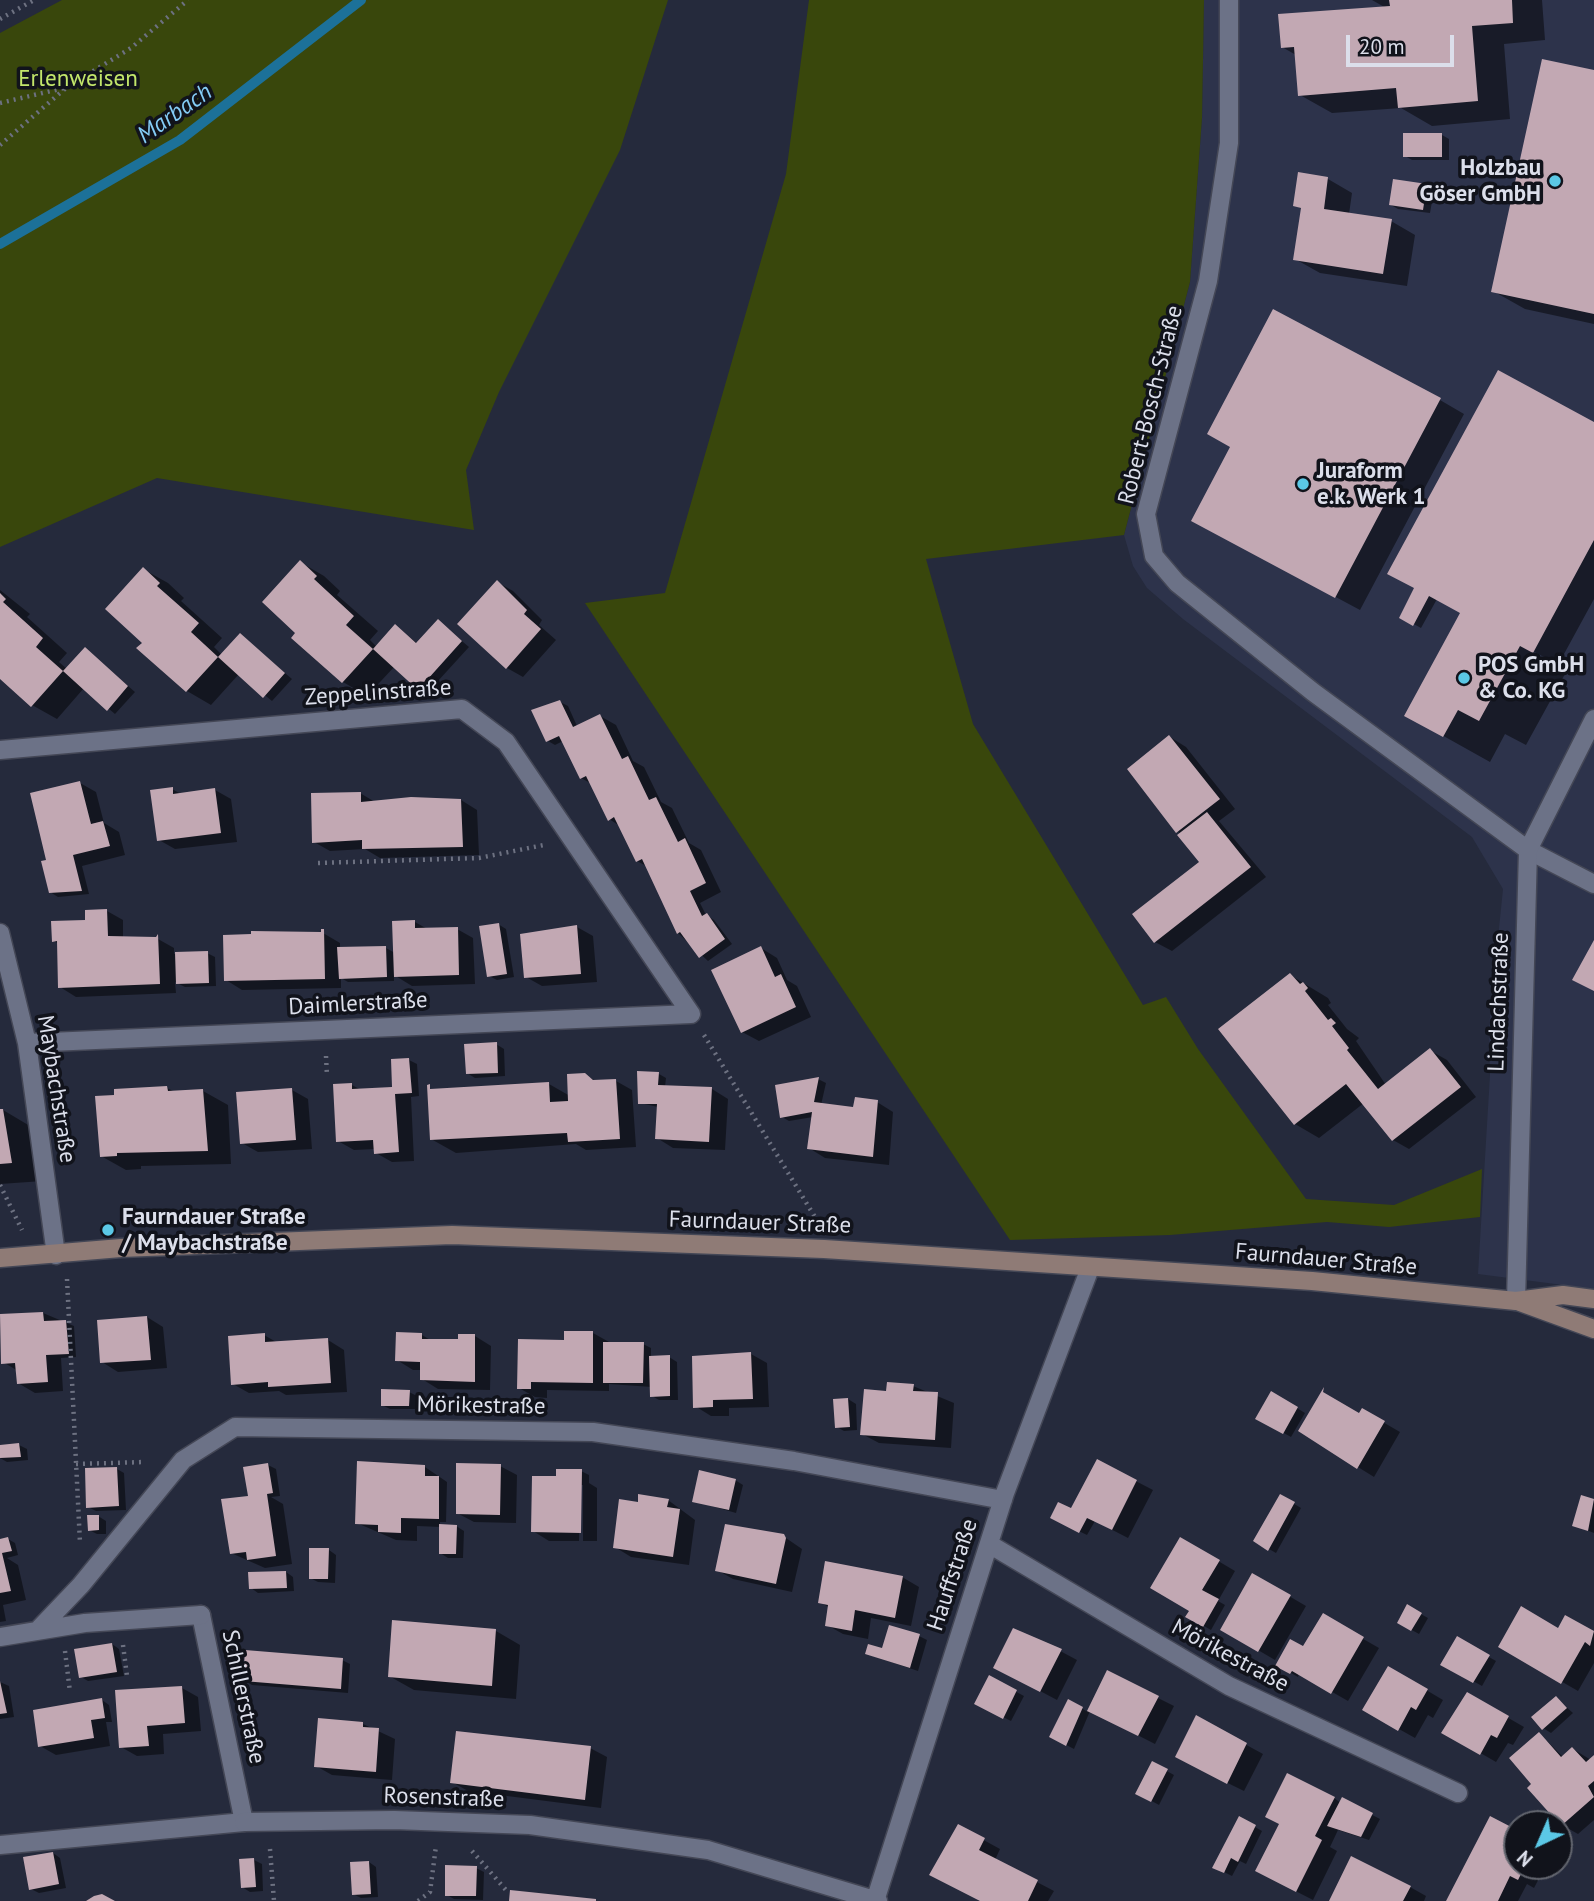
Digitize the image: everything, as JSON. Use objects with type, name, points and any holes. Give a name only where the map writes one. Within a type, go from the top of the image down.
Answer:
[{"type":"street","name":"Robert-Bosch-Straße","points":[[1229,0],[1229,143],[1208,281],[1146,514],[1154,556],[1177,583],[1313,692],[1528,850],[1594,884]]},
{"type":"street","name":"Zeppelinstraße","points":[[0,750],[462,709],[506,742],[691,1014]]},
{"type":"street","name":"Lindachstraße","points":[[1516,1301],[1528,850],[1594,719]]},
{"type":"street","name":"Maybachstraße","points":[[0,933],[27,1043],[56,1255]]},
{"type":"street","name":"Daimlerstraße","points":[[27,1043],[691,1014]]},
{"type":"street","name":"Faurndauer Straße","points":[[0,1258],[121,1248],[452,1235],[824,1249],[1312,1281],[1516,1301],[1563,1295],[1594,1299]]},
{"type":"street","name":"Hauffstraße","points":[[876,1901],[1003,1500],[1090,1268]]},
{"type":"street","name":"Faurndauer Straße","points":[[1516,1301],[1594,1329]]},
{"type":"street","name":"Mörikestraße","points":[[40,1628],[82,1585],[183,1460],[235,1427],[593,1432],[794,1461],[1003,1500]]},
{"type":"street","name":"Mörikestraße","points":[[989,1544],[1229,1686],[1458,1793]]},
{"type":"street","name":"Schillerstraße","points":[[0,1637],[40,1628],[201,1615],[244,1822]]},
{"type":"street","name":"Rosenstraße","points":[[0,1845],[244,1822],[439,1821],[530,1825],[708,1850],[876,1901]]},
{"type":"path","points":[[0,19],[34,0]]},
{"type":"path","points":[[0,145],[67,87],[131,48],[188,0]]},
{"type":"path","points":[[0,103],[67,87]]},
{"type":"path","points":[[318,863],[479,858],[572,840]]},
{"type":"path","points":[[691,1014],[820,1226],[824,1249]]},
{"type":"path","points":[[0,1185],[35,1256]]},
{"type":"path","points":[[68,1312],[82,1585]]},
{"type":"path","points":[[76,1464],[183,1460]]},
{"type":"path","points":[[61,1626],[70,1692]]},
{"type":"path","points":[[418,1901],[430,1892],[439,1821]]},
{"type":"path","points":[[268,1822],[274,1901]]},
{"type":"path","points":[[465,1842],[506,1890]]},
{"type":"shaded area","points":[[1204,0],[1594,0],[1594,1289],[1478,1274],[1490,1075],[1489,1027],[1503,889],[1472,837],[1183,619],[1147,588],[1133,566],[1124,535],[1190,282],[1202,118]]},
{"type":"green space","name":"Erlenweisen","points":[[62,0],[668,0],[620,150],[499,392],[466,470],[474,530],[157,478],[0,547],[0,33]]},
{"type":"green space","points":[[809,0],[1204,0],[1202,118],[1190,282],[1124,535],[926,559],[973,724],[1143,1005],[1166,997],[1198,1049],[1306,1199],[1394,1205],[1482,1169],[1480,1217],[1389,1227],[1327,1222],[1170,1235],[1010,1240],[585,603],[665,593],[786,174]]},
{"type":"building","points":[[1389,0],[1512,0],[1513,23],[1472,26],[1478,101],[1398,108],[1396,88],[1298,96],[1294,47],[1281,48],[1278,14],[1390,6]]},
{"type":"building","name":"Holzbau Göser GmbH","points":[[1542,59],[1594,70],[1594,314],[1491,292]]},
{"type":"building","points":[[1403,133],[1442,133],[1442,157],[1403,157]]},
{"type":"building","points":[[1298,172],[1328,177],[1324,209],[1392,219],[1383,274],[1293,260],[1301,208],[1293,206]]},
{"type":"building","points":[[1393,179],[1427,184],[1423,210],[1389,205]]},
{"type":"building","name":"Juraform e.k. Werk 1","points":[[1273,309],[1441,398],[1335,598],[1191,521],[1230,447],[1207,434]]},
{"type":"building","points":[[1498,370],[1594,422],[1594,540],[1533,653],[1520,646],[1479,721],[1458,710],[1443,737],[1404,716],[1460,613],[1429,596],[1413,626],[1399,618],[1414,588],[1387,574]]},
{"type":"building","points":[[300,560],[317,576],[314,579],[354,616],[346,625],[373,649],[342,683],[291,638],[295,633],[262,602]]},
{"type":"building","points":[[143,567],[160,583],[157,586],[199,623],[191,632],[218,657],[186,692],[136,648],[142,643],[105,609]]},
{"type":"building","points":[[497,580],[527,610],[524,614],[541,629],[506,669],[457,624]]},
{"type":"building","points":[[0,593],[6,599],[3,602],[43,638],[36,647],[63,671],[31,707],[0,679]]},
{"type":"building","points":[[438,619],[462,641],[418,690],[373,649],[395,624],[416,643]]},
{"type":"building","points":[[240,633],[285,673],[263,698],[218,657]]},
{"type":"building","points":[[85,647],[128,686],[107,711],[63,671]]},
{"type":"building","points":[[560,700],[573,727],[600,714],[622,759],[628,756],[649,800],[656,797],[678,842],[685,838],[706,883],[690,891],[702,916],[707,913],[725,939],[699,958],[680,932],[677,934],[642,859],[636,862],[614,817],[608,821],[586,776],[580,779],[559,736],[546,742],[531,710]]},
{"type":"building","points":[[1169,735],[1220,799],[1176,833],[1127,769]]},
{"type":"building","points":[[80,781],[91,824],[103,821],[110,846],[73,855],[82,891],[49,893],[41,861],[46,860],[30,793]]},
{"type":"building","points":[[173,787],[173,794],[215,788],[221,833],[157,841],[150,790]]},
{"type":"building","points":[[361,792],[361,802],[411,797],[461,799],[463,847],[362,849],[362,840],[312,843],[311,793]]},
{"type":"building","points":[[1207,812],[1251,867],[1154,943],[1132,914],[1199,862],[1177,835]]},
{"type":"building","points":[[107,909],[108,936],[156,937],[158,934],[160,984],[58,988],[57,941],[52,942],[51,921],[85,920],[85,910]]},
{"type":"building","points":[[415,920],[415,928],[458,927],[459,975],[394,977],[392,921]]},
{"type":"building","points":[[499,923],[507,974],[487,977],[479,926]]},
{"type":"building","points":[[577,925],[581,974],[524,978],[520,934]]},
{"type":"building","points":[[321,929],[324,929],[325,979],[224,981],[223,935],[251,934],[251,931],[321,932]]},
{"type":"building","points":[[1594,940],[1594,991],[1572,980]]},
{"type":"building","points":[[386,946],[387,977],[339,979],[337,947]]},
{"type":"building","points":[[761,946],[775,977],[781,974],[796,1007],[741,1033],[711,970]]},
{"type":"building","points":[[208,951],[209,983],[176,984],[175,952]]},
{"type":"building","points":[[1290,973],[1308,988],[1305,991],[1328,1020],[1331,1018],[1336,1023],[1332,1026],[1349,1048],[1347,1050],[1378,1089],[1430,1048],[1461,1087],[1392,1141],[1346,1084],[1294,1125],[1218,1029]]},
{"type":"building","points":[[497,1042],[498,1073],[466,1074],[464,1044]]},
{"type":"building","points":[[409,1058],[412,1093],[395,1094],[399,1152],[374,1154],[373,1140],[336,1142],[333,1084],[352,1083],[352,1089],[392,1087],[391,1059]]},
{"type":"building","points":[[637,1071],[659,1072],[658,1085],[712,1087],[709,1142],[655,1139],[657,1104],[638,1104]]},
{"type":"building","points":[[585,1073],[593,1080],[616,1079],[620,1139],[568,1142],[567,1133],[430,1140],[427,1085],[430,1084],[430,1089],[549,1082],[550,1102],[568,1101],[567,1074]]},
{"type":"building","points":[[819,1077],[814,1102],[853,1107],[855,1097],[878,1100],[873,1157],[807,1149],[812,1112],[780,1118],[775,1085]]},
{"type":"building","points":[[167,1086],[168,1091],[203,1089],[208,1151],[117,1153],[117,1156],[100,1157],[95,1096],[114,1095],[114,1089]]},
{"type":"building","points":[[292,1088],[296,1140],[240,1144],[236,1092]]},
{"type":"building","points":[[0,1109],[3,1109],[12,1163],[0,1164]]},
{"type":"building","points":[[43,1312],[44,1321],[66,1320],[69,1354],[46,1355],[48,1382],[17,1384],[15,1363],[1,1364],[0,1314]]},
{"type":"building","points":[[147,1316],[151,1360],[100,1363],[97,1320]]},
{"type":"building","points":[[564,1331],[593,1331],[593,1383],[531,1382],[531,1389],[517,1389],[518,1339],[564,1340]]},
{"type":"building","points":[[396,1332],[422,1333],[422,1339],[458,1339],[458,1334],[475,1334],[475,1382],[420,1380],[420,1362],[395,1361]]},
{"type":"building","points":[[265,1333],[265,1342],[328,1338],[331,1383],[268,1387],[268,1382],[231,1385],[228,1336]]},
{"type":"building","points":[[603,1342],[644,1342],[643,1383],[603,1383]]},
{"type":"building","points":[[751,1352],[753,1399],[713,1400],[713,1407],[693,1408],[692,1356]]},
{"type":"building","points":[[670,1355],[670,1396],[650,1397],[649,1356]]},
{"type":"building","points":[[887,1382],[914,1384],[913,1391],[938,1392],[935,1440],[860,1435],[864,1389],[886,1391]]},
{"type":"building","points":[[1324,1387],[1323,1392],[1359,1413],[1362,1408],[1385,1421],[1357,1469],[1298,1431]]},
{"type":"building","points":[[381,1389],[410,1390],[409,1406],[381,1406]]},
{"type":"building","points":[[1271,1391],[1298,1407],[1283,1434],[1255,1419]]},
{"type":"building","points":[[848,1398],[850,1427],[835,1428],[833,1399]]},
{"type":"building","points":[[19,1443],[21,1457],[0,1458],[0,1445]]},
{"type":"building","points":[[1097,1459],[1137,1480],[1112,1530],[1087,1518],[1079,1533],[1050,1518],[1058,1502],[1071,1508]]},
{"type":"building","points":[[357,1461],[425,1465],[425,1476],[439,1476],[439,1519],[401,1518],[401,1533],[378,1532],[378,1525],[355,1524]]},
{"type":"building","points":[[268,1463],[273,1493],[267,1494],[276,1556],[247,1560],[246,1552],[230,1554],[221,1499],[248,1496],[243,1467]]},
{"type":"building","points":[[456,1463],[501,1464],[500,1515],[456,1514]]},
{"type":"building","points":[[117,1467],[119,1506],[86,1508],[85,1468]]},
{"type":"building","points":[[556,1469],[582,1469],[581,1533],[531,1532],[532,1476],[556,1476]]},
{"type":"building","points":[[699,1470],[736,1479],[729,1510],[692,1502]]},
{"type":"building","points":[[638,1494],[669,1499],[667,1507],[680,1509],[673,1557],[613,1548],[619,1499],[638,1502]]},
{"type":"building","points":[[1280,1494],[1295,1502],[1268,1551],[1253,1541]]},
{"type":"building","points":[[1581,1495],[1594,1499],[1588,1531],[1572,1526]]},
{"type":"building","points":[[87,1515],[99,1515],[99,1530],[88,1531]]},
{"type":"building","points":[[439,1524],[457,1525],[456,1554],[439,1554]]},
{"type":"building","points":[[725,1524],[784,1534],[786,1538],[776,1584],[715,1571]]},
{"type":"building","points":[[8,1537],[12,1551],[2,1553],[11,1591],[0,1593],[0,1539]]},
{"type":"building","points":[[1180,1537],[1220,1560],[1202,1590],[1219,1599],[1203,1627],[1185,1617],[1189,1611],[1150,1588]]},
{"type":"building","points":[[309,1548],[329,1548],[328,1579],[309,1579]]},
{"type":"building","points":[[825,1561],[903,1576],[895,1618],[855,1610],[852,1631],[825,1626],[828,1605],[818,1603]]},
{"type":"building","points":[[286,1571],[287,1588],[249,1589],[248,1572]]},
{"type":"building","points":[[1252,1573],[1291,1595],[1258,1652],[1220,1630]]},
{"type":"building","points":[[1407,1604],[1422,1613],[1411,1631],[1397,1623]]},
{"type":"building","points":[[1521,1606],[1558,1628],[1565,1615],[1594,1631],[1590,1646],[1585,1642],[1561,1684],[1498,1647]]},
{"type":"building","points":[[1323,1613],[1364,1637],[1331,1694],[1292,1671],[1290,1674],[1275,1666],[1290,1639],[1303,1646]]},
{"type":"building","points":[[392,1620],[496,1629],[492,1686],[388,1677]]},
{"type":"building","points":[[889,1625],[920,1634],[910,1668],[865,1654],[868,1644],[882,1648]]},
{"type":"building","points":[[1013,1628],[1062,1649],[1040,1692],[993,1668]]},
{"type":"building","points":[[1457,1636],[1490,1655],[1473,1683],[1440,1665]]},
{"type":"building","points":[[112,1643],[117,1672],[79,1678],[74,1649]]},
{"type":"building","points":[[245,1650],[343,1658],[341,1689],[243,1681]]},
{"type":"building","points":[[1388,1666],[1428,1689],[1416,1710],[1411,1707],[1398,1731],[1362,1710]]},
{"type":"building","points":[[1107,1670],[1159,1696],[1138,1736],[1087,1711]]},
{"type":"building","points":[[989,1675],[1017,1690],[1003,1719],[974,1704]]},
{"type":"building","points":[[0,1681],[7,1713],[0,1714]]},
{"type":"building","points":[[182,1686],[185,1723],[147,1726],[149,1746],[119,1748],[115,1690]]},
{"type":"building","points":[[1467,1692],[1509,1716],[1497,1738],[1491,1735],[1480,1755],[1441,1733]]},
{"type":"building","points":[[1556,1696],[1567,1708],[1542,1730],[1531,1717]]},
{"type":"building","points":[[102,1698],[105,1718],[91,1720],[94,1738],[38,1747],[33,1710]]},
{"type":"building","points":[[1068,1699],[1083,1707],[1066,1746],[1049,1737]]},
{"type":"building","points":[[1196,1715],[1247,1743],[1227,1784],[1175,1757]]},
{"type":"building","points":[[318,1718],[363,1722],[363,1727],[379,1728],[376,1772],[314,1767]]},
{"type":"building","points":[[456,1731],[591,1746],[585,1800],[450,1783]]},
{"type":"building","points":[[1539,1732],[1561,1757],[1572,1747],[1586,1762],[1594,1755],[1594,1781],[1588,1786],[1594,1797],[1573,1815],[1573,1810],[1547,1810],[1527,1788],[1531,1784],[1509,1758]]},
{"type":"building","points":[[1152,1761],[1168,1769],[1151,1802],[1135,1794]]},
{"type":"building","points":[[1287,1773],[1335,1797],[1315,1836],[1322,1840],[1296,1892],[1255,1871],[1279,1824],[1265,1817]]},
{"type":"building","points":[[1342,1797],[1373,1813],[1361,1837],[1327,1826]]},
{"type":"building","points":[[1239,1816],[1256,1825],[1238,1862],[1231,1858],[1224,1873],[1212,1868]]},
{"type":"building","points":[[1490,1816],[1503,1823],[1503,1880],[1508,1880],[1498,1901],[1446,1901]]},
{"type":"building","points":[[958,1824],[985,1838],[979,1850],[1038,1880],[1028,1901],[980,1901],[929,1875]]},
{"type":"building","points":[[53,1852],[59,1884],[29,1890],[23,1857]]},
{"type":"building","points":[[1351,1856],[1411,1886],[1403,1901],[1329,1901]]},
{"type":"building","points":[[254,1858],[256,1887],[241,1888],[239,1859]]},
{"type":"building","points":[[369,1861],[371,1894],[352,1895],[350,1862]]},
{"type":"building","points":[[445,1865],[477,1866],[476,1896],[445,1896]]},
{"type":"building","points":[[510,1890],[596,1899],[596,1901],[509,1901]]},
{"type":"building","points":[[102,1894],[115,1901],[86,1901],[94,1896]]},
{"type":"waterway","name":"Marbach","points":[[0,244],[180,140],[361,0]]},
{"type":"place","name":"Holzbau Göser GmbH","points":[[1555,181]]},
{"type":"place","name":"Juraform e.k. Werk 1","points":[[1303,484]]},
{"type":"place","name":"POS GmbH & Co. KG","points":[[1464,678]]},
{"type":"place","name":"Faurndauer Straße / Maybachstraße","points":[[108,1230]]}]
